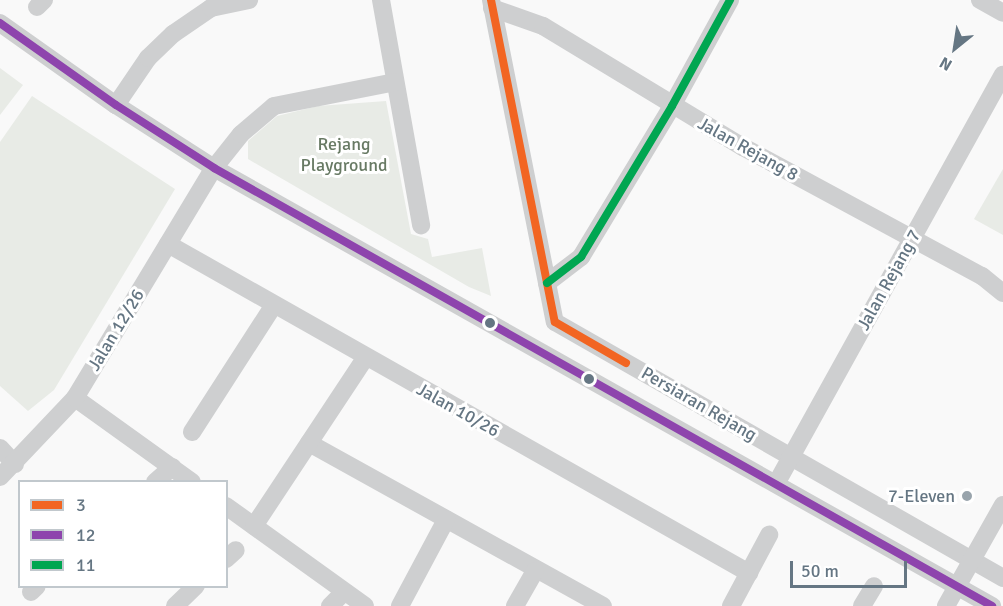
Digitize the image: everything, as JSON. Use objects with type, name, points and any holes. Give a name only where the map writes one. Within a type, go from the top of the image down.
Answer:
[{"type":"street","points":[[116,105],[148,58],[173,34],[211,8],[249,0]]},
{"type":"street","points":[[381,0],[421,225]]},
{"type":"street","points":[[547,283],[581,256],[672,106],[730,0]]},
{"type":"street","points":[[980,0],[1003,13]]},
{"type":"street","name":"Jalan Rejang 8","points":[[491,4],[543,26],[672,106],[982,276],[1003,293]]},
{"type":"street","name":"Persiaran Rejang","points":[[491,4],[555,322],[1003,578]]},
{"type":"street","points":[[0,23],[116,105],[214,168],[992,606]]},
{"type":"street","name":"Jalan Rejang 7","points":[[776,484],[1003,75]]},
{"type":"street","name":"Jalan 12/26","points":[[0,477],[15,464],[75,399],[214,168],[241,134],[274,106],[395,82]]},
{"type":"street","name":"Jalan 10/26","points":[[168,244],[365,358],[749,573]]},
{"type":"street","points":[[192,432],[274,305]]},
{"type":"street","points":[[254,526],[365,358]]},
{"type":"street","points":[[75,399],[189,480]]},
{"type":"street","points":[[309,443],[535,571],[603,606]]},
{"type":"street","points":[[0,448],[15,464]]},
{"type":"street","points":[[157,480],[172,467]]},
{"type":"street","points":[[946,606],[1003,505]]},
{"type":"street","points":[[228,507],[365,606]]},
{"type":"street","points":[[400,606],[446,520]]},
{"type":"street","points":[[731,606],[770,535]]},
{"type":"street","points":[[514,606],[535,571]]},
{"type":"street","points":[[862,606],[874,586]]},
{"type":"street","points":[[175,606],[194,588]]},
{"type":"street","points":[[330,606],[344,592]]},
{"type":"green space","points":[[0,68],[23,85],[0,115]]},
{"type":"green space","points":[[32,96],[175,189],[54,390],[28,411],[0,386],[0,142]]},
{"type":"green space","name":"Rejang Playground","points":[[386,101],[411,234],[428,239],[432,257],[482,248],[491,296],[469,287],[248,159],[248,141],[277,116],[318,106]]},
{"type":"green space","points":[[1003,169],[1003,235],[974,219]]},
{"type":"transit line","name":"3","points":[[491,0],[555,322],[626,363]]},
{"type":"transit line","name":"11","points":[[547,283],[581,257],[672,106],[730,0]]},
{"type":"transit line","name":"12","points":[[0,23],[116,105],[214,168],[992,606]]},
{"type":"place","name":"7-Eleven","points":[[967,496]]}]
